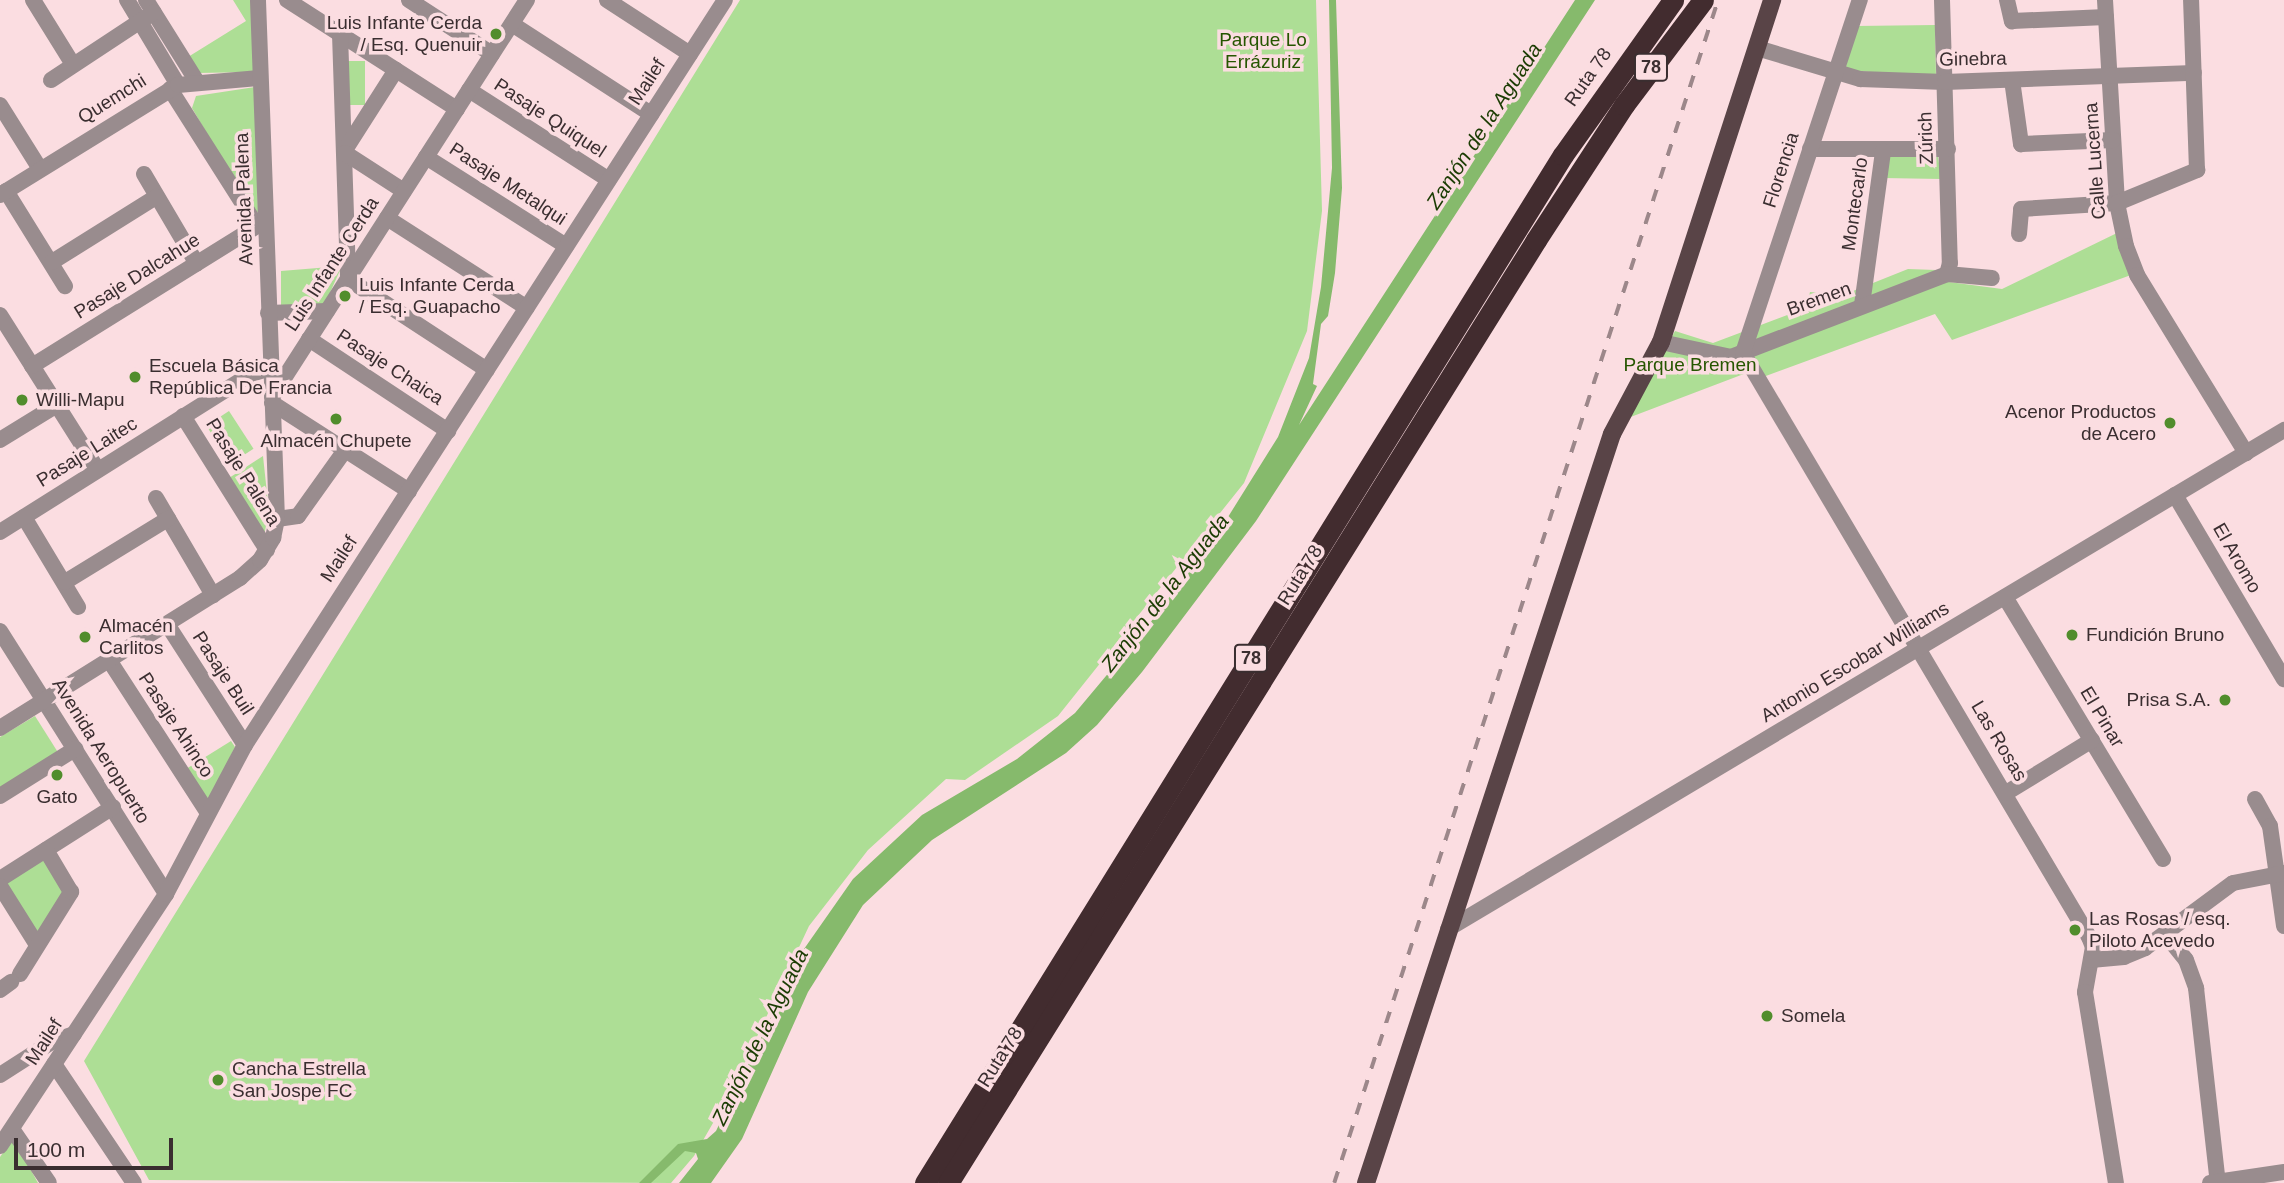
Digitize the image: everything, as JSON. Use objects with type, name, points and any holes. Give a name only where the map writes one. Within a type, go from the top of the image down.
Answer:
[{"type":"highway","name":"Ruta 78","points":[[925,1183],[1563,155],[1673,0]]},
{"type":"highway","name":"Ruta 78","points":[[948,1183],[1536,240],[1623,106],[1703,0]]},
{"type":"main road","points":[[1366,1183],[1616,422],[1661,342],[1772,5]]},
{"type":"street","points":[[33,0],[72,64]]},
{"type":"street","points":[[127,0],[147,11],[196,80]]},
{"type":"street","name":"Avenida Palena","points":[[258,0],[262,225],[272,400]]},
{"type":"street","points":[[287,0],[457,110]]},
{"type":"street","points":[[409,0],[427,5],[492,54]]},
{"type":"street","name":"Luis Infante Cerda","points":[[272,400],[527,0]]},
{"type":"street","points":[[607,0],[690,54]]},
{"type":"street","name":"Mailef","points":[[0,1146],[166,894],[245,745],[724,0]]},
{"type":"street","name":"Florencia","points":[[1743,353],[1860,0]]},
{"type":"street","name":"Zúrich","points":[[1942,0],[1951,263],[1947,274]]},
{"type":"street","points":[[2007,0],[2012,21],[2106,17]]},
{"type":"street","name":"Calle Lucerna","points":[[2105,0],[2117,203],[2137,275],[2246,453]]},
{"type":"street","points":[[2019,234],[2021,209],[2117,203],[2197,170],[2191,0]]},
{"type":"street","points":[[51,80],[147,11]]},
{"type":"street","points":[[147,11],[174,87],[262,225]]},
{"type":"street","points":[[512,24],[651,114]]},
{"type":"street","points":[[340,34],[348,279],[487,370]]},
{"type":"street","name":"Ginebra","points":[[1757,48],[1835,74],[1945,82],[2194,73]]},
{"type":"street","points":[[345,151],[396,70]]},
{"type":"street","name":"Quemchi","points":[[3,193],[174,87],[196,80],[260,78]]},
{"type":"street","points":[[2012,80],[2021,144],[2113,140]]},
{"type":"street","name":"Pasaje Quiquel","points":[[469,90],[609,180]]},
{"type":"street","points":[[0,105],[40,169]]},
{"type":"street","points":[[1810,149],[1948,149]]},
{"type":"street","points":[[345,151],[404,191]]},
{"type":"street","name":"Montecarlo","points":[[1862,305],[1883,151]]},
{"type":"street","name":"Pasaje Metalqui","points":[[426,157],[566,246]]},
{"type":"street","points":[[144,174],[197,264]]},
{"type":"street","points":[[3,193],[52,262],[65,286]]},
{"type":"street","points":[[52,262],[156,197]]},
{"type":"street","points":[[387,218],[527,308]]},
{"type":"street","name":"Pasaje Dalcahue","points":[[32,366],[262,225]]},
{"type":"street","name":"Bremen","points":[[1661,342],[1719,358],[1743,353],[1947,274],[1992,278]]},
{"type":"street","points":[[268,313],[327,311]]},
{"type":"street","points":[[0,314],[98,470]]},
{"type":"street","name":"Pasaje Chaica","points":[[309,340],[448,430]]},
{"type":"street","name":"Las Rosas","points":[[1743,353],[2090,937],[2091,960],[2085,992],[2116,1183]]},
{"type":"street","name":"Pasaje Laitec","points":[[0,532],[251,374],[271,368]]},
{"type":"street","points":[[272,400],[409,491]]},
{"type":"street","points":[[0,728],[240,578],[267,550],[277,519],[272,400]]},
{"type":"street","points":[[0,440],[57,405]]},
{"type":"street","name":"Pasaje Palena","points":[[183,416],[267,550]]},
{"type":"street","name":"Antonio Escobar Williams","points":[[1448,929],[2284,430]]},
{"type":"street","points":[[277,519],[298,516],[345,450]]},
{"type":"street","name":"El Aromo","points":[[2175,495],[2284,679]]},
{"type":"street","points":[[156,498],[213,595]]},
{"type":"street","points":[[24,517],[78,607]]},
{"type":"street","points":[[65,582],[168,519]]},
{"type":"street","name":"El Pinar","points":[[2006,597],[2164,859]]},
{"type":"street","name":"Pasaje Buil","points":[[167,624],[245,745]]},
{"type":"street","name":"Avenida Aeropuerto","points":[[0,632],[166,894]]},
{"type":"street","name":"Pasaje Ahinco","points":[[109,660],[208,813]]},
{"type":"street","points":[[2006,793],[2092,740]]},
{"type":"street","points":[[0,796],[75,748]]},
{"type":"street","points":[[2255,800],[2270,827],[2281,874],[2284,926]]},
{"type":"street","points":[[0,879],[113,807]]},
{"type":"street","points":[[10,982],[71,892],[46,850]]},
{"type":"street","points":[[2091,960],[2131,955],[2165,934],[2233,883],[2281,874]]},
{"type":"street","points":[[0,886],[37,944]]},
{"type":"street","points":[[2165,934],[2186,960],[2196,988],[2215,1183],[2284,1172]]},
{"type":"street","points":[[0,1074],[53,1041],[74,1034]]},
{"type":"street","points":[[54,1064],[68,1078],[134,1183]]},
{"type":"street","points":[[12,1129],[49,1183]]},
{"type":"green space","points":[[233,0],[252,0],[254,72],[198,73],[188,57],[246,21]]},
{"type":"green space","name":"Parque Lo Errázuriz","points":[[740,0],[1316,0],[1322,211],[1307,331],[1244,483],[1058,716],[965,780],[946,779],[868,850],[809,926],[732,1090],[694,1156],[671,1183],[149,1180],[84,1061]]},
{"type":"green space","points":[[1935,25],[1936,77],[1845,70],[1856,26]]},
{"type":"green space","points":[[343,61],[365,61],[365,105],[343,105]]},
{"type":"green space","points":[[255,87],[258,212],[253,213],[192,108],[196,96]]},
{"type":"green space","points":[[1886,154],[1938,156],[1941,179],[1883,178]]},
{"type":"green space","name":"Parque Bremen","points":[[2117,233],[2131,275],[1952,340],[1935,314],[1755,380],[1749,372],[1628,418],[1675,331],[1713,343],[1806,308],[1810,292],[1843,295],[1908,269],[1936,270],[1949,282],[2002,289]]},
{"type":"green space","points":[[342,266],[323,308],[281,309],[281,271]]},
{"type":"green space","points":[[229,411],[254,449],[231,463],[206,426]]},
{"type":"green space","points":[[263,456],[269,512],[263,540],[229,478]]},
{"type":"green space","points":[[35,716],[59,754],[0,792],[0,737]]},
{"type":"green space","points":[[231,741],[235,747],[207,805],[186,769]]},
{"type":"green space","points":[[46,853],[67,889],[40,933],[35,932],[4,879]]},
{"type":"green space","points":[[13,1138],[38,1183],[0,1183],[0,1157]]},
{"type":"shaded area","points":[[1329,0],[1336,0],[1342,188],[1335,273],[1328,316],[1321,324],[1313,384],[1317,386],[1299,425],[1575,0],[1595,0],[1256,521],[1142,672],[1097,725],[1066,753],[932,840],[863,905],[808,992],[742,1139],[711,1183],[679,1183],[698,1159],[696,1153],[685,1151],[651,1183],[639,1183],[678,1144],[707,1139],[716,1131],[804,949],[853,879],[922,815],[1017,759],[1075,713],[1147,627],[1223,525],[1278,437],[1309,358],[1321,287],[1332,168]]},
{"type":"railway","points":[[1334,1183],[1718,0]]},
{"type":"place","name":"Luis Infante Cerda / Esq. Quenuir","points":[[496,34]]},
{"type":"place","name":"Luis Infante Cerda / Esq. Guapacho","points":[[345,296]]},
{"type":"place","name":"Escuela Básica República De Francia","points":[[135,377]]},
{"type":"place","name":"Willi-Mapu","points":[[22,400]]},
{"type":"place","name":"Almacén Chupete","points":[[336,419]]},
{"type":"place","name":"Acenor Productos de Acero","points":[[2170,423]]},
{"type":"place","name":"Fundición Bruno","points":[[2072,635]]},
{"type":"place","name":"Almacén Carlitos","points":[[85,637]]},
{"type":"place","name":"Prisa S.A.","points":[[2225,700]]},
{"type":"place","name":"Gato","points":[[57,775]]},
{"type":"place","name":"Las Rosas / esq. Piloto Acevedo","points":[[2075,930]]},
{"type":"place","name":"Somela","points":[[1767,1016]]},
{"type":"place","name":"Cancha Estrella San Jospe FC","points":[[218,1080]]},
{"type":"water label","name":"Zanjón de la Aguada","points":[[1484,126]]},
{"type":"water label","name":"Zanjón de la Aguada","points":[[1165,593]]},
{"type":"water label","name":"Zanjón de la Aguada","points":[[760,1037]]}]
